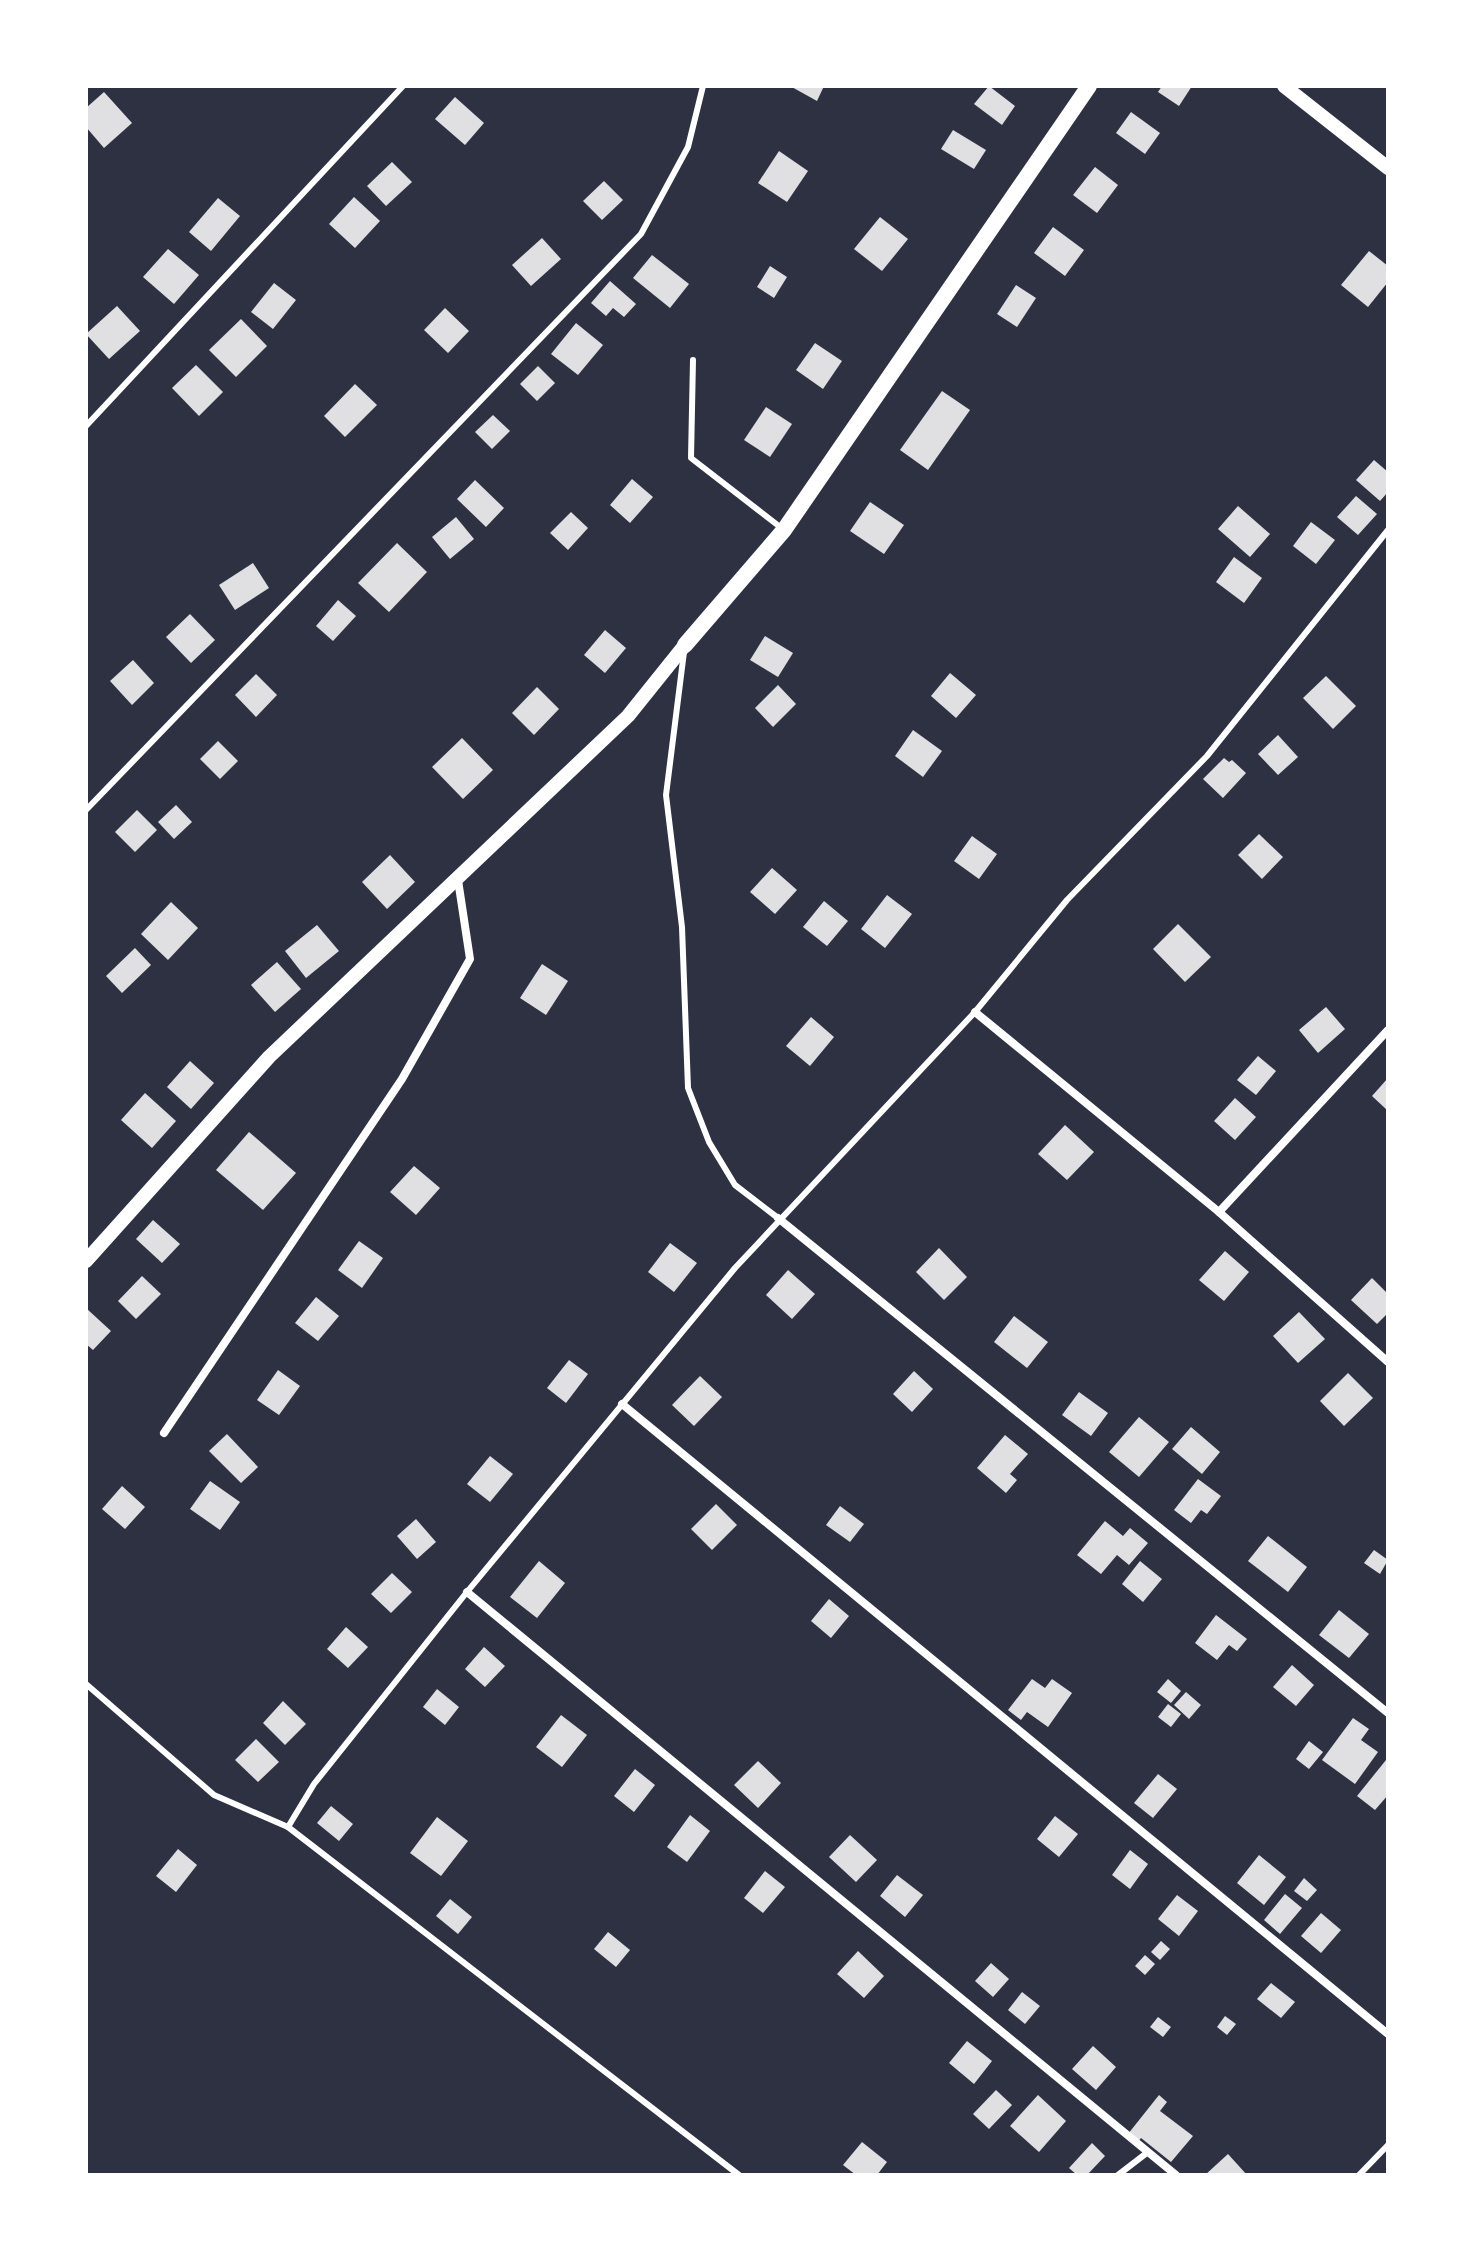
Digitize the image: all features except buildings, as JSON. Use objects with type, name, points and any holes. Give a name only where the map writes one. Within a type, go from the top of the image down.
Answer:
[{"type":"main road","points":[[685,645],[784,530],[1089,86]]},
{"type":"street","points":[[1284,86],[1388,168]]},
{"type":"street","points":[[86,1261],[269,1057],[628,716],[685,645]]},
{"type":"street","points":[[164,1433],[402,1079],[470,959],[458,880]]},
{"type":"street","points":[[975,1012],[1219,1212],[1388,1362]]},
{"type":"street","points":[[1219,1212],[1388,1030]]},
{"type":"street","points":[[778,1218],[1388,1713]]},
{"type":"street","points":[[622,1404],[1388,2034]]},
{"type":"street","points":[[467,1592],[1176,2175]]},
{"type":"lane","points":[[86,426],[403,86]]},
{"type":"lane","points":[[86,810],[641,234],[688,147],[703,86]]},
{"type":"lane","points":[[693,360],[691,458],[784,530]]},
{"type":"lane","points":[[288,1827],[314,1784],[467,1592],[778,1218],[975,1012],[1067,900],[1207,756],[1388,530]]},
{"type":"lane","points":[[685,645],[666,795],[682,927],[688,1088],[709,1142],[735,1185],[778,1218]]},
{"type":"lane","points":[[86,1684],[214,1795],[288,1827],[739,2175]]},
{"type":"lane","points":[[1359,2175],[1388,2145]]},
{"type":"lane","points":[[1118,2175],[1148,2152]]}]
